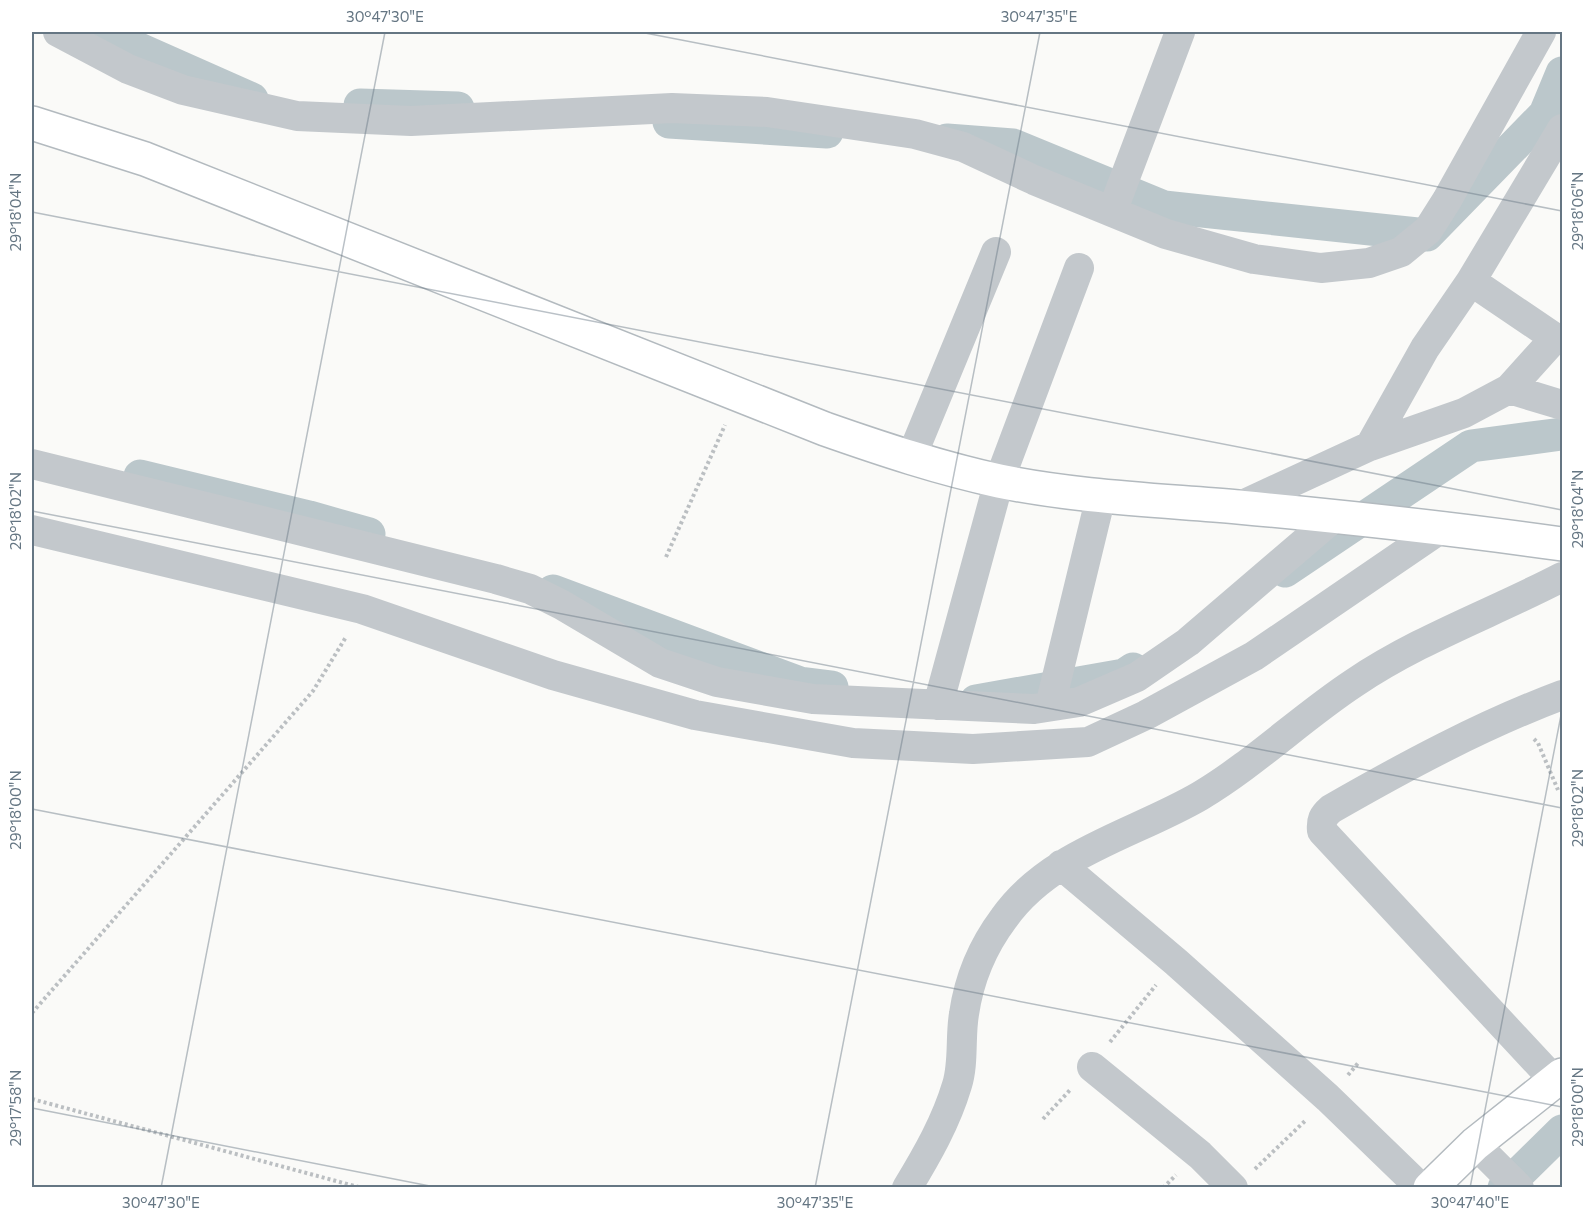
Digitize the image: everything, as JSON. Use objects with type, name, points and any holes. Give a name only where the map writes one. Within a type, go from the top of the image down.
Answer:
[{"type":"street","points":[[58,32],[128,69],[183,90],[297,116],[411,121],[672,108],[767,112],[915,134],[963,147],[1166,234],[1254,259],[1321,268],[1369,263],[1401,252],[1428,230],[1541,32]]},
{"type":"street","points":[[1112,212],[1180,32]]},
{"type":"street","points":[[32,123],[145,159],[825,429],[911,458],[999,481],[1101,496],[1443,527],[1563,544]]},
{"type":"street","points":[[1370,446],[1425,348],[1471,281],[1563,129]]},
{"type":"street","points":[[911,458],[996,252]]},
{"type":"street","points":[[938,705],[999,481],[1079,268]]},
{"type":"street","points":[[1238,507],[1370,446],[1464,413],[1509,389],[1555,338],[1471,281]]},
{"type":"street","points":[[1509,389],[1563,405]]},
{"type":"street","points":[[32,464],[496,579],[530,590],[562,605],[660,663],[717,682],[813,699],[1034,709],[1079,702],[1137,677],[1188,642],[1334,517]]},
{"type":"street","points":[[1050,706],[1101,496]]},
{"type":"street","points":[[32,530],[362,609],[553,675],[695,715],[853,743],[974,749],[1088,742],[1146,715],[1254,656],[1443,527]]},
{"type":"street","points":[[907,1188],[936,1138],[958,1083],[964,1014],[973,974],[1004,917],[1032,885],[1061,865],[1161,818],[1203,795],[1274,745],[1318,708],[1392,659],[1563,577]]},
{"type":"street","points":[[1430,1188],[1475,1144],[1559,1078],[1322,831],[1321,822],[1330,809],[1382,779],[1512,714],[1563,694]]},
{"type":"street","points":[[1061,865],[1176,962],[1328,1098],[1421,1188]]},
{"type":"street","points":[[1092,1067],[1200,1155],[1243,1179]]},
{"type":"street","points":[[1475,1144],[1519,1188]]},
{"type":"path","points":[[666,557],[739,394]]},
{"type":"path","points":[[32,1013],[313,691],[362,609]]},
{"type":"path","points":[[1512,714],[1538,743],[1558,790]]},
{"type":"path","points":[[1043,1119],[1092,1067],[1129,1016],[1176,962]]},
{"type":"path","points":[[1243,1179],[1328,1098],[1359,1062]]},
{"type":"path","points":[[32,1099],[362,1188]]},
{"type":"waterway","points":[[101,32],[252,99]]},
{"type":"waterway","points":[[947,140],[1013,145],[1164,207],[1427,235],[1545,114],[1562,73]]},
{"type":"waterway","points":[[360,105],[458,108]]},
{"type":"waterway","points":[[669,122],[827,132]]},
{"type":"waterway","points":[[1285,571],[1471,446],[1562,434]]},
{"type":"waterway","points":[[140,476],[369,534]]},
{"type":"waterway","points":[[553,591],[800,683],[832,687]]},
{"type":"waterway","points":[[976,701],[1124,675],[1133,669]]},
{"type":"waterway","points":[[1504,1188],[1562,1131]]}]
